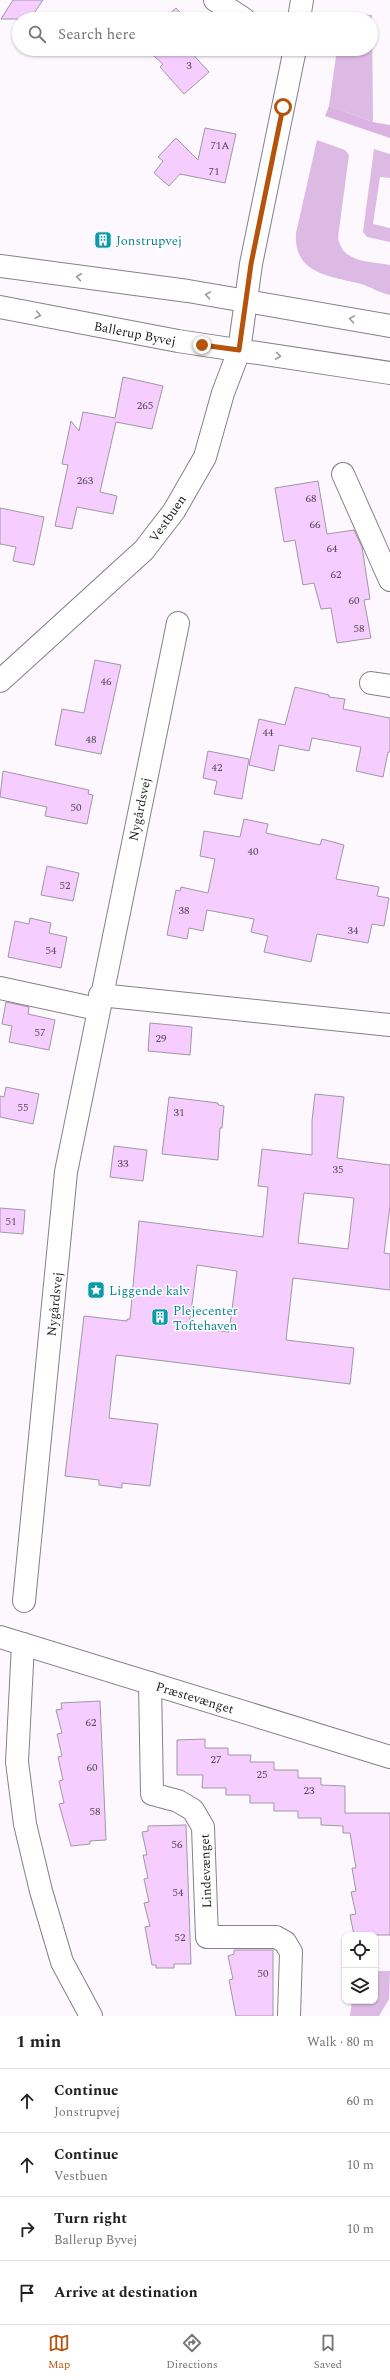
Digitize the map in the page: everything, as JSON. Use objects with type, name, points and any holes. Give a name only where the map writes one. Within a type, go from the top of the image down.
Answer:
[{"type":"street","points":[[215,0],[233,12]]},
{"type":"street","points":[[300,12],[302,0]]},
{"type":"street","points":[[246,301],[251,264],[294,56]]},
{"type":"street","points":[[0,266],[246,301],[390,326]]},
{"type":"street","name":"Vestbuen","points":[[0,681],[144,550],[174,511],[205,457],[223,393],[239,350],[246,301]]},
{"type":"street","name":"Ballerup Byvej","points":[[0,307],[239,350],[390,373]]},
{"type":"street","points":[[343,474],[390,580]]},
{"type":"street","name":"Nygårdsvej","points":[[24,1601],[66,1172],[99,1002],[178,623]]},
{"type":"street","points":[[0,988],[99,1002],[390,1025]]},
{"type":"street","name":"Præstevænget","points":[[0,1637],[390,1757]]},
{"type":"street","points":[[23,1644],[17,1762],[25,1824],[41,1891],[62,1962],[91,2016]]},
{"type":"street","name":"Lindevænget","points":[[150,1683],[152,1794],[178,1801],[193,1810],[203,1827],[207,1937],[276,1937],[285,1942],[291,1952],[289,2016]]},
{"type":"shaded area","points":[[336,56],[372,56],[373,122],[329,106]]},
{"type":"shaded area","points":[[329,106],[373,122],[390,125],[390,138],[325,116]]},
{"type":"shaded area","points":[[317,140],[345,150],[349,155],[338,237],[340,246],[350,256],[357,259],[390,265],[390,295],[361,284],[316,271],[307,265],[301,257],[297,247],[296,233]]},
{"type":"shaded area","points":[[374,149],[390,154],[390,178],[380,177],[373,224],[390,228],[390,242],[367,237],[363,232]]},
{"type":"shaded area","points":[[378,1971],[390,1971],[389,1999],[379,2016],[350,2016],[352,2004],[378,2004]]},
{"type":"building","points":[[13,0],[43,0],[35,12],[12,12],[12,19],[1,19]]},
{"type":"building","points":[[176,8],[180,12],[172,12]]},
{"type":"building","points":[[154,56],[194,56],[209,72],[184,94],[160,67],[163,64]]},
{"type":"building","points":[[205,128],[236,134],[225,183],[180,174],[169,186],[154,173],[163,161],[158,157],[176,138],[198,160]]},
{"type":"building","points":[[123,377],[163,386],[152,429],[116,422],[100,492],[117,496],[113,514],[77,507],[72,529],[55,526],[68,465],[62,464],[71,421],[79,431],[83,412],[115,418]]},
{"type":"building","points":[[318,481],[327,534],[354,530],[362,547],[370,599],[364,600],[371,638],[337,643],[331,608],[321,609],[314,583],[303,585],[295,540],[284,542],[275,488]]},
{"type":"building","points":[[0,508],[44,517],[34,565],[13,561],[16,547],[0,544]]},
{"type":"building","points":[[95,660],[121,665],[101,754],[55,745],[62,709],[84,713]]},
{"type":"building","points":[[295,687],[329,695],[329,697],[345,699],[343,709],[390,718],[390,752],[388,752],[383,777],[356,771],[361,747],[312,738],[309,751],[279,745],[274,771],[249,765],[259,719],[285,725]]},
{"type":"building","points":[[208,751],[249,759],[242,799],[214,794],[217,781],[203,778]]},
{"type":"building","points":[[3,771],[89,790],[88,794],[93,795],[87,824],[45,816],[47,807],[0,797]]},
{"type":"building","points":[[244,819],[268,824],[266,833],[320,845],[322,839],[344,845],[336,879],[379,887],[377,896],[389,898],[384,926],[372,924],[368,943],[317,934],[311,962],[264,952],[268,936],[251,932],[254,919],[207,910],[203,931],[189,928],[187,939],[167,935],[176,890],[180,891],[181,887],[208,893],[215,859],[200,856],[204,831],[240,837]]},
{"type":"building","points":[[47,866],[79,873],[73,901],[41,895]]},
{"type":"building","points":[[30,918],[51,923],[49,933],[67,937],[61,968],[8,957],[15,921],[29,924]]},
{"type":"building","points":[[6,1002],[29,1007],[28,1014],[55,1020],[49,1050],[9,1042],[12,1026],[2,1024]]},
{"type":"building","points":[[150,1023],[192,1027],[190,1055],[148,1051]]},
{"type":"building","points":[[6,1087],[39,1094],[33,1124],[0,1117],[0,1096],[4,1097]]},
{"type":"building","name":"Plejecenter Toftehaven","points":[[315,1094],[344,1097],[337,1158],[390,1165],[390,1206],[384,1253],[390,1254],[390,1290],[293,1278],[286,1340],[354,1348],[350,1384],[116,1355],[109,1418],[158,1424],[150,1486],[122,1483],[122,1488],[99,1485],[99,1480],[65,1476],[84,1316],[127,1321],[127,1319],[130,1319],[139,1221],[263,1237],[268,1187],[258,1186],[262,1149],[312,1155],[312,1121]],"holes":[[[304,1193],[354,1198],[348,1249],[298,1243]],[[197,1265],[237,1271],[229,1332],[189,1327]]]},
{"type":"building","points":[[169,1097],[218,1103],[218,1105],[224,1106],[222,1128],[220,1128],[218,1160],[162,1154]]},
{"type":"building","points":[[114,1146],[147,1150],[143,1181],[110,1177]]},
{"type":"building","points":[[0,1208],[25,1210],[23,1234],[0,1232]]},
{"type":"building","points":[[100,1701],[106,1840],[90,1841],[90,1844],[71,1846],[59,1804],[64,1803],[59,1781],[63,1780],[58,1757],[62,1756],[57,1734],[62,1733],[56,1710],[62,1709],[61,1703]]},
{"type":"building","points":[[205,1739],[205,1748],[228,1748],[228,1755],[251,1755],[250,1762],[274,1762],[274,1770],[298,1770],[298,1778],[321,1778],[321,1785],[345,1786],[345,1813],[390,1813],[390,1935],[378,1935],[378,1932],[353,1932],[350,1915],[356,1914],[351,1892],[356,1891],[352,1868],[356,1868],[350,1833],[343,1833],[343,1826],[321,1825],[321,1818],[298,1818],[298,1811],[274,1811],[274,1803],[250,1803],[250,1795],[226,1795],[226,1788],[202,1788],[203,1775],[177,1775],[177,1740]]},
{"type":"building","points":[[186,1825],[191,1964],[174,1964],[174,1968],[156,1968],[156,1965],[152,1965],[145,1927],[150,1926],[144,1903],[149,1902],[144,1879],[148,1878],[143,1855],[147,1855],[142,1832],[148,1831],[148,1826]]},
{"type":"building","points":[[234,1950],[273,1950],[273,2016],[236,2016],[229,1980],[233,1979],[228,1956],[234,1954]]},
{"type":"place","name":"Jonstrupvej","points":[[103,240]]},
{"type":"place","name":"Liggende kalv","points":[[96,1290]]},
{"type":"place","name":"Plejecenter Toftehaven","points":[[160,1317]]},
{"type":"route","points":[[202,345],[239,350],[249,272],[283,107]]}]
